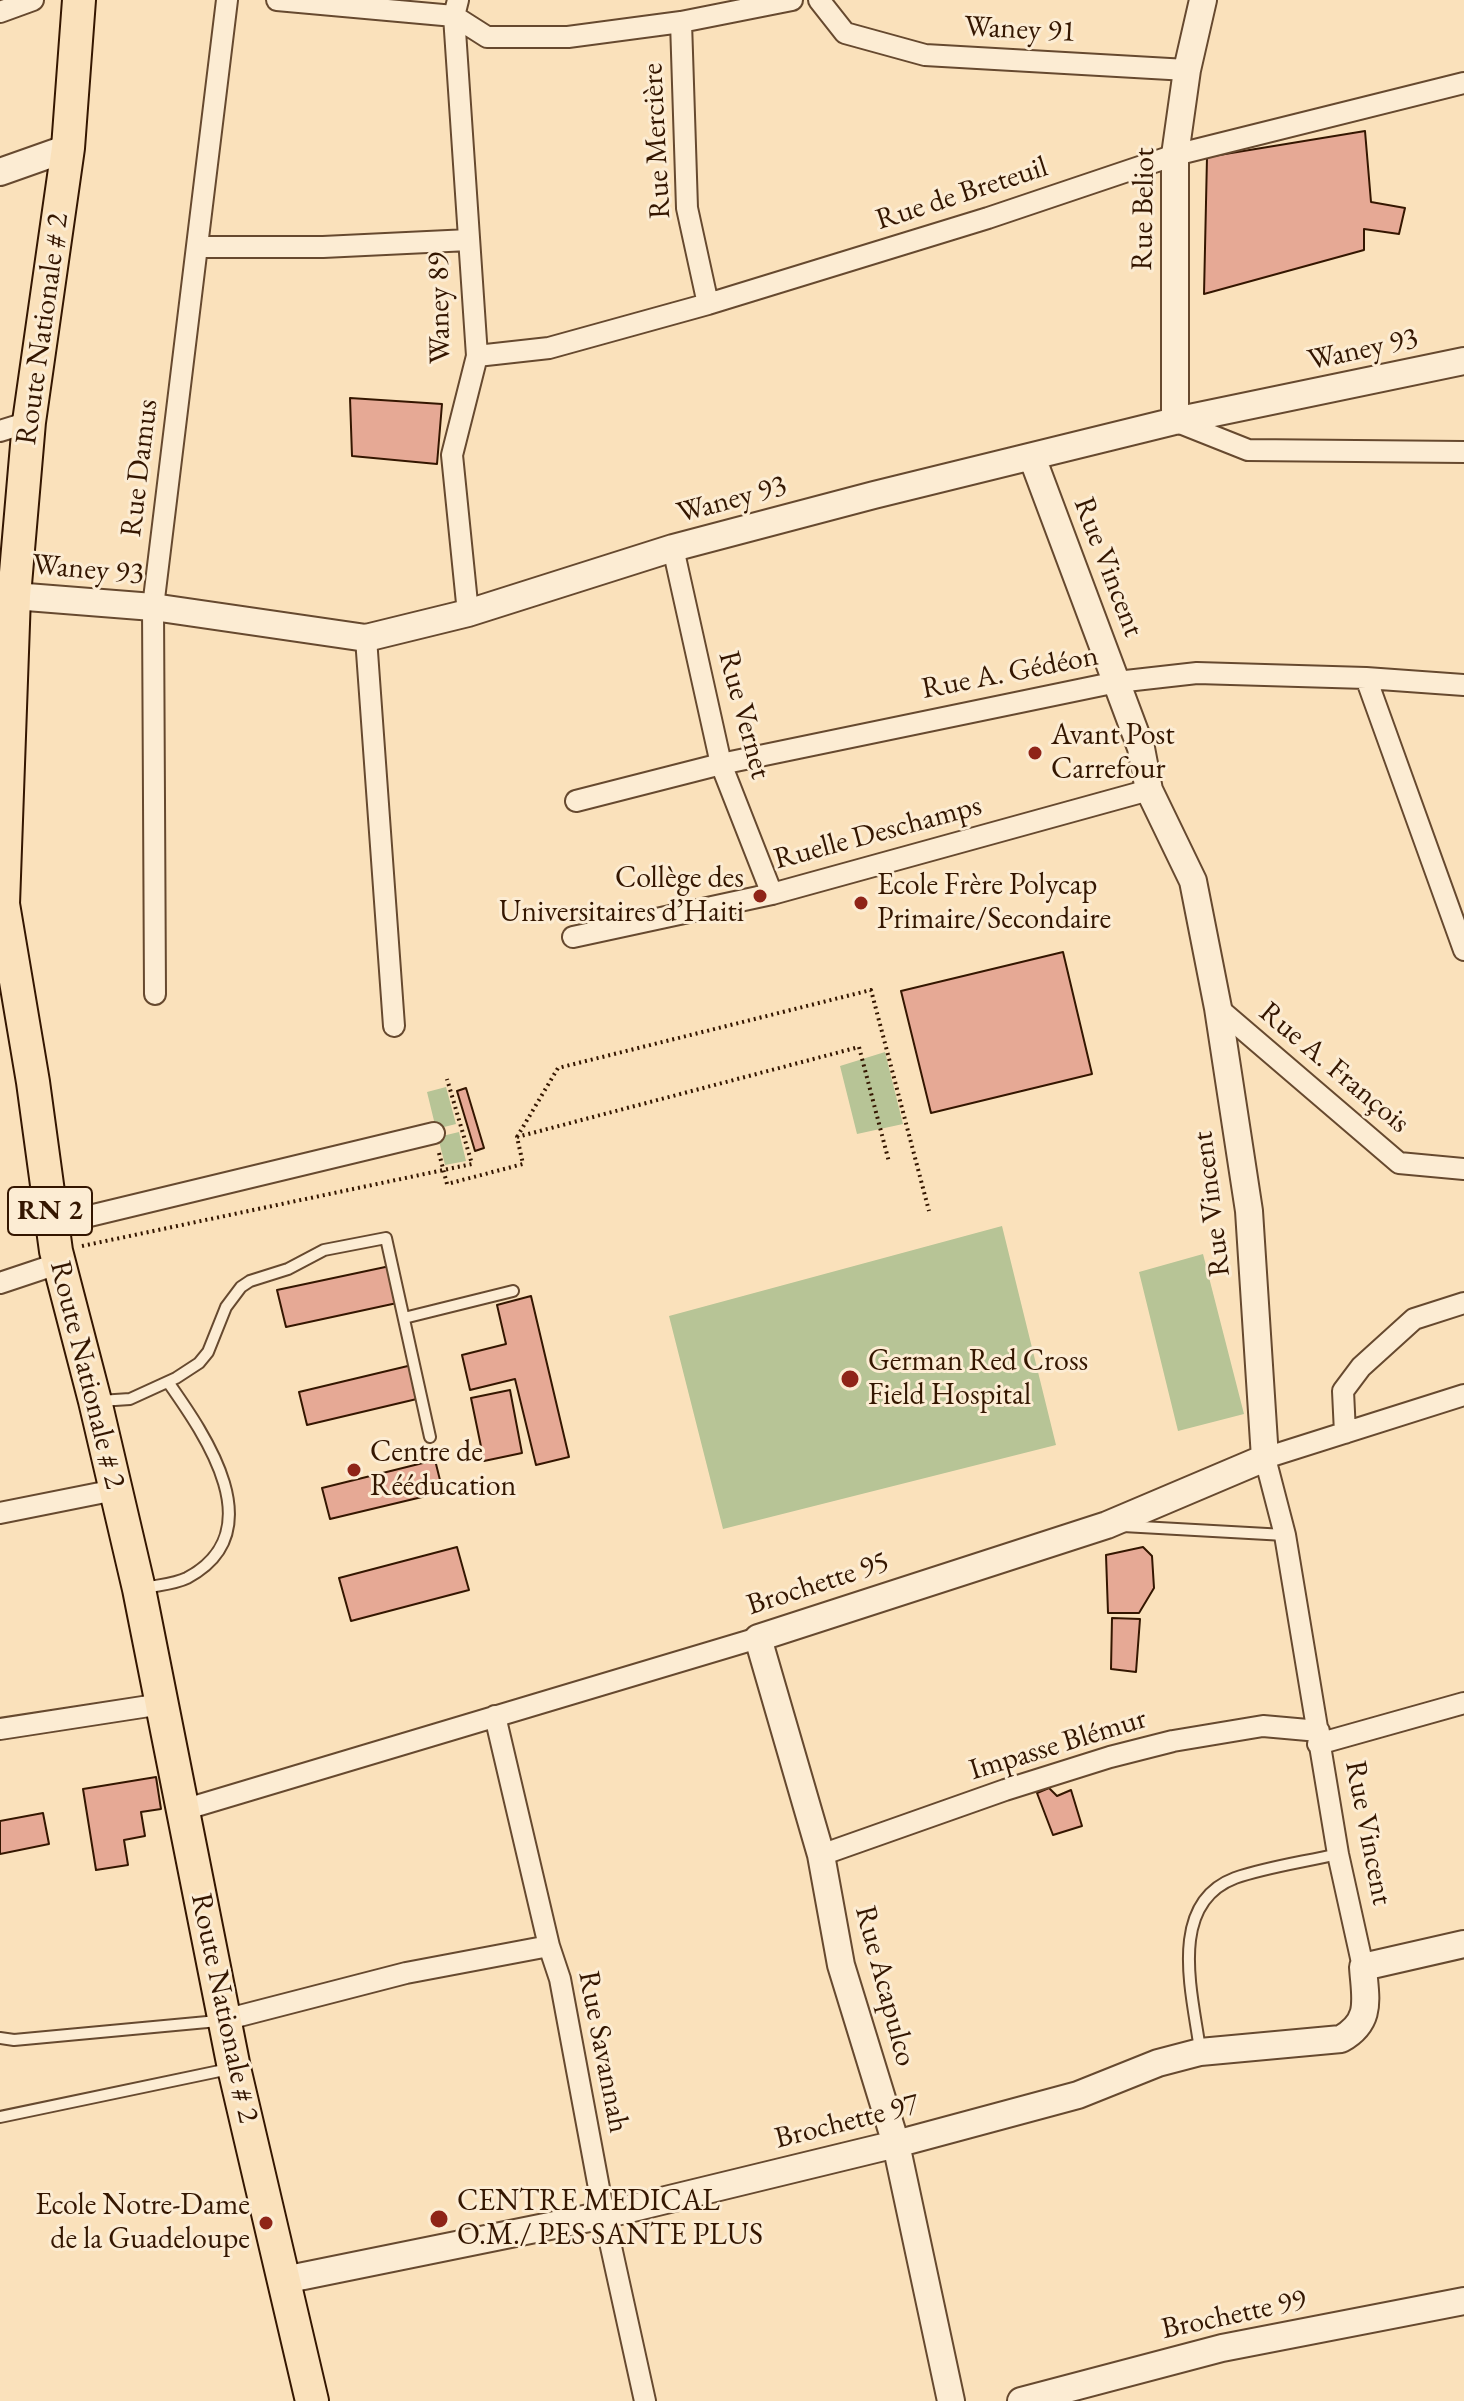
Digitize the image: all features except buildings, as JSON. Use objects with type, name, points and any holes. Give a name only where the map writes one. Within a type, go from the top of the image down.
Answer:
[{"type":"main road","name":"Route Nationale # 2","points":[[79,0],[68,148],[14,427],[10,540],[14,596],[2,905],[33,1082],[56,1246],[139,1589],[234,2068],[312,2401]]},
{"type":"street","points":[[0,12],[33,0]]},
{"type":"street","name":"Rue Damus","points":[[155,994],[153,607],[227,0]]},
{"type":"street","points":[[277,0],[456,8],[487,37],[568,37],[681,22],[792,0]]},
{"type":"street","name":"Waney 91","points":[[819,0],[845,33],[925,55],[1187,70]]},
{"type":"street","name":"Rue Beliot","points":[[1175,421],[1175,155],[1187,70],[1203,0]]},
{"type":"street","name":"Waney 89","points":[[456,8],[477,356],[452,455],[468,613]]},
{"type":"street","name":"Rue Mercière","points":[[681,22],[687,208],[708,304]]},
{"type":"street","name":"Rue de Breteuil","points":[[477,356],[549,348],[708,304],[988,218],[1175,155],[1464,83]]},
{"type":"street","points":[[0,172],[68,148]]},
{"type":"street","points":[[198,247],[323,247],[469,240]]},
{"type":"street","name":"Waney 93","points":[[14,596],[153,607],[366,638],[468,613],[673,548],[1032,457],[1175,421],[1464,361]]},
{"type":"street","points":[[1175,421],[1248,450],[1464,452]]},
{"type":"street","name":"Rue Vincent","points":[[1032,457],[1141,748],[1149,790],[1193,881],[1218,1008],[1249,1211],[1265,1458],[1285,1535],[1338,1854],[1363,1967]]},
{"type":"street","name":"Rue Vernet","points":[[673,548],[721,764],[772,894]]},
{"type":"street","points":[[366,638],[394,1026]]},
{"type":"street","name":"Rue A. Gédéon","points":[[576,801],[721,764],[1117,682],[1197,673],[1366,678],[1464,685]]},
{"type":"street","points":[[1366,678],[1464,950]]},
{"type":"street","name":"Ruelle Deschamps","points":[[573,937],[772,894],[1149,790]]},
{"type":"street","name":"Rue A. François","points":[[1218,1008],[1399,1163],[1464,1169]]},
{"type":"street","points":[[0,1283],[56,1246],[434,1133]]},
{"type":"street","points":[[1345,1433],[1343,1391],[1361,1367],[1414,1319],[1464,1303]]},
{"type":"street","name":"Brochette 95","points":[[183,1810],[758,1638],[1107,1525],[1265,1458],[1464,1395]]},
{"type":"street","points":[[0,1513],[115,1490]]},
{"type":"street","name":"Rue Acapulco","points":[[758,1638],[821,1855],[841,1965],[896,2144],[951,2401]]},
{"type":"street","points":[[1319,1738],[1464,1703]]},
{"type":"street","points":[[0,1729],[162,1704]]},
{"type":"street","name":"Rue Savannah","points":[[495,1716],[549,1946],[560,1979],[604,2215],[645,2401]]},
{"type":"street","name":"Impasse Blémur","points":[[821,1855],[1005,1790],[1160,1744],[1263,1726],[1319,1738]]},
{"type":"street","points":[[1363,1967],[1464,1944]]},
{"type":"street","points":[[224,2020],[406,1973],[549,1946]]},
{"type":"street","name":"Brochette 97","points":[[284,2280],[604,2215],[896,2144],[1078,2095],[1158,2063],[1200,2052],[1341,2039],[1353,2032],[1363,2020],[1366,2005],[1363,1967]]},
{"type":"street","name":"Brochette 99","points":[[1021,2401],[1222,2348],[1464,2301]]},
{"type":"lane","points":[[95,1401],[130,1399],[168,1382],[199,1363],[208,1352],[226,1307],[241,1287],[250,1281],[288,1269],[324,1250],[386,1238],[430,1437]]},
{"type":"lane","points":[[404,1318],[513,1291]]},
{"type":"lane","points":[[139,1589],[184,1580],[215,1556],[226,1535],[228,1500],[219,1466],[199,1426],[168,1382]]},
{"type":"lane","points":[[1107,1525],[1285,1535]]},
{"type":"lane","points":[[1200,2052],[1188,1956],[1190,1935],[1206,1898],[1216,1888],[1235,1878],[1338,1854]]},
{"type":"lane","points":[[0,2038],[14,2040],[224,2020]]},
{"type":"lane","points":[[0,2117],[234,2068]]},
{"type":"path","points":[[447,1184],[523,1164],[517,1137],[558,1068],[871,990],[929,1211]]},
{"type":"path","points":[[517,1137],[859,1047],[889,1162]]},
{"type":"path","points":[[56,1246],[472,1164],[447,1079]]},
{"type":"green space","points":[[885,1052],[903,1124],[857,1134],[840,1066]]},
{"type":"green space","points":[[446,1087],[456,1124],[436,1129],[427,1092]]},
{"type":"green space","points":[[459,1132],[466,1161],[445,1165],[438,1137]]},
{"type":"green space","points":[[1002,1226],[1056,1445],[723,1529],[669,1316]]},
{"type":"green space","points":[[1203,1254],[1244,1414],[1178,1431],[1139,1272]]},
{"type":"place","name":"Avant Post Carrefour","points":[[1035,753]]},
{"type":"place","name":"Collège des Universitaires d’Haiti","points":[[760,896]]},
{"type":"place","name":"Ecole Frère Polycap Primaire/Secondaire","points":[[861,903]]},
{"type":"place","name":"German Red Cross Field Hospital","points":[[850,1379]]},
{"type":"place","name":"Centre de Rééducation","points":[[354,1470]]},
{"type":"place","name":"CENTRE MEDICAL O.M./ PES SANTE PLUS","points":[[439,2219]]},
{"type":"place","name":"Ecole Notre-Dame de la Guadeloupe","points":[[266,2223]]}]
